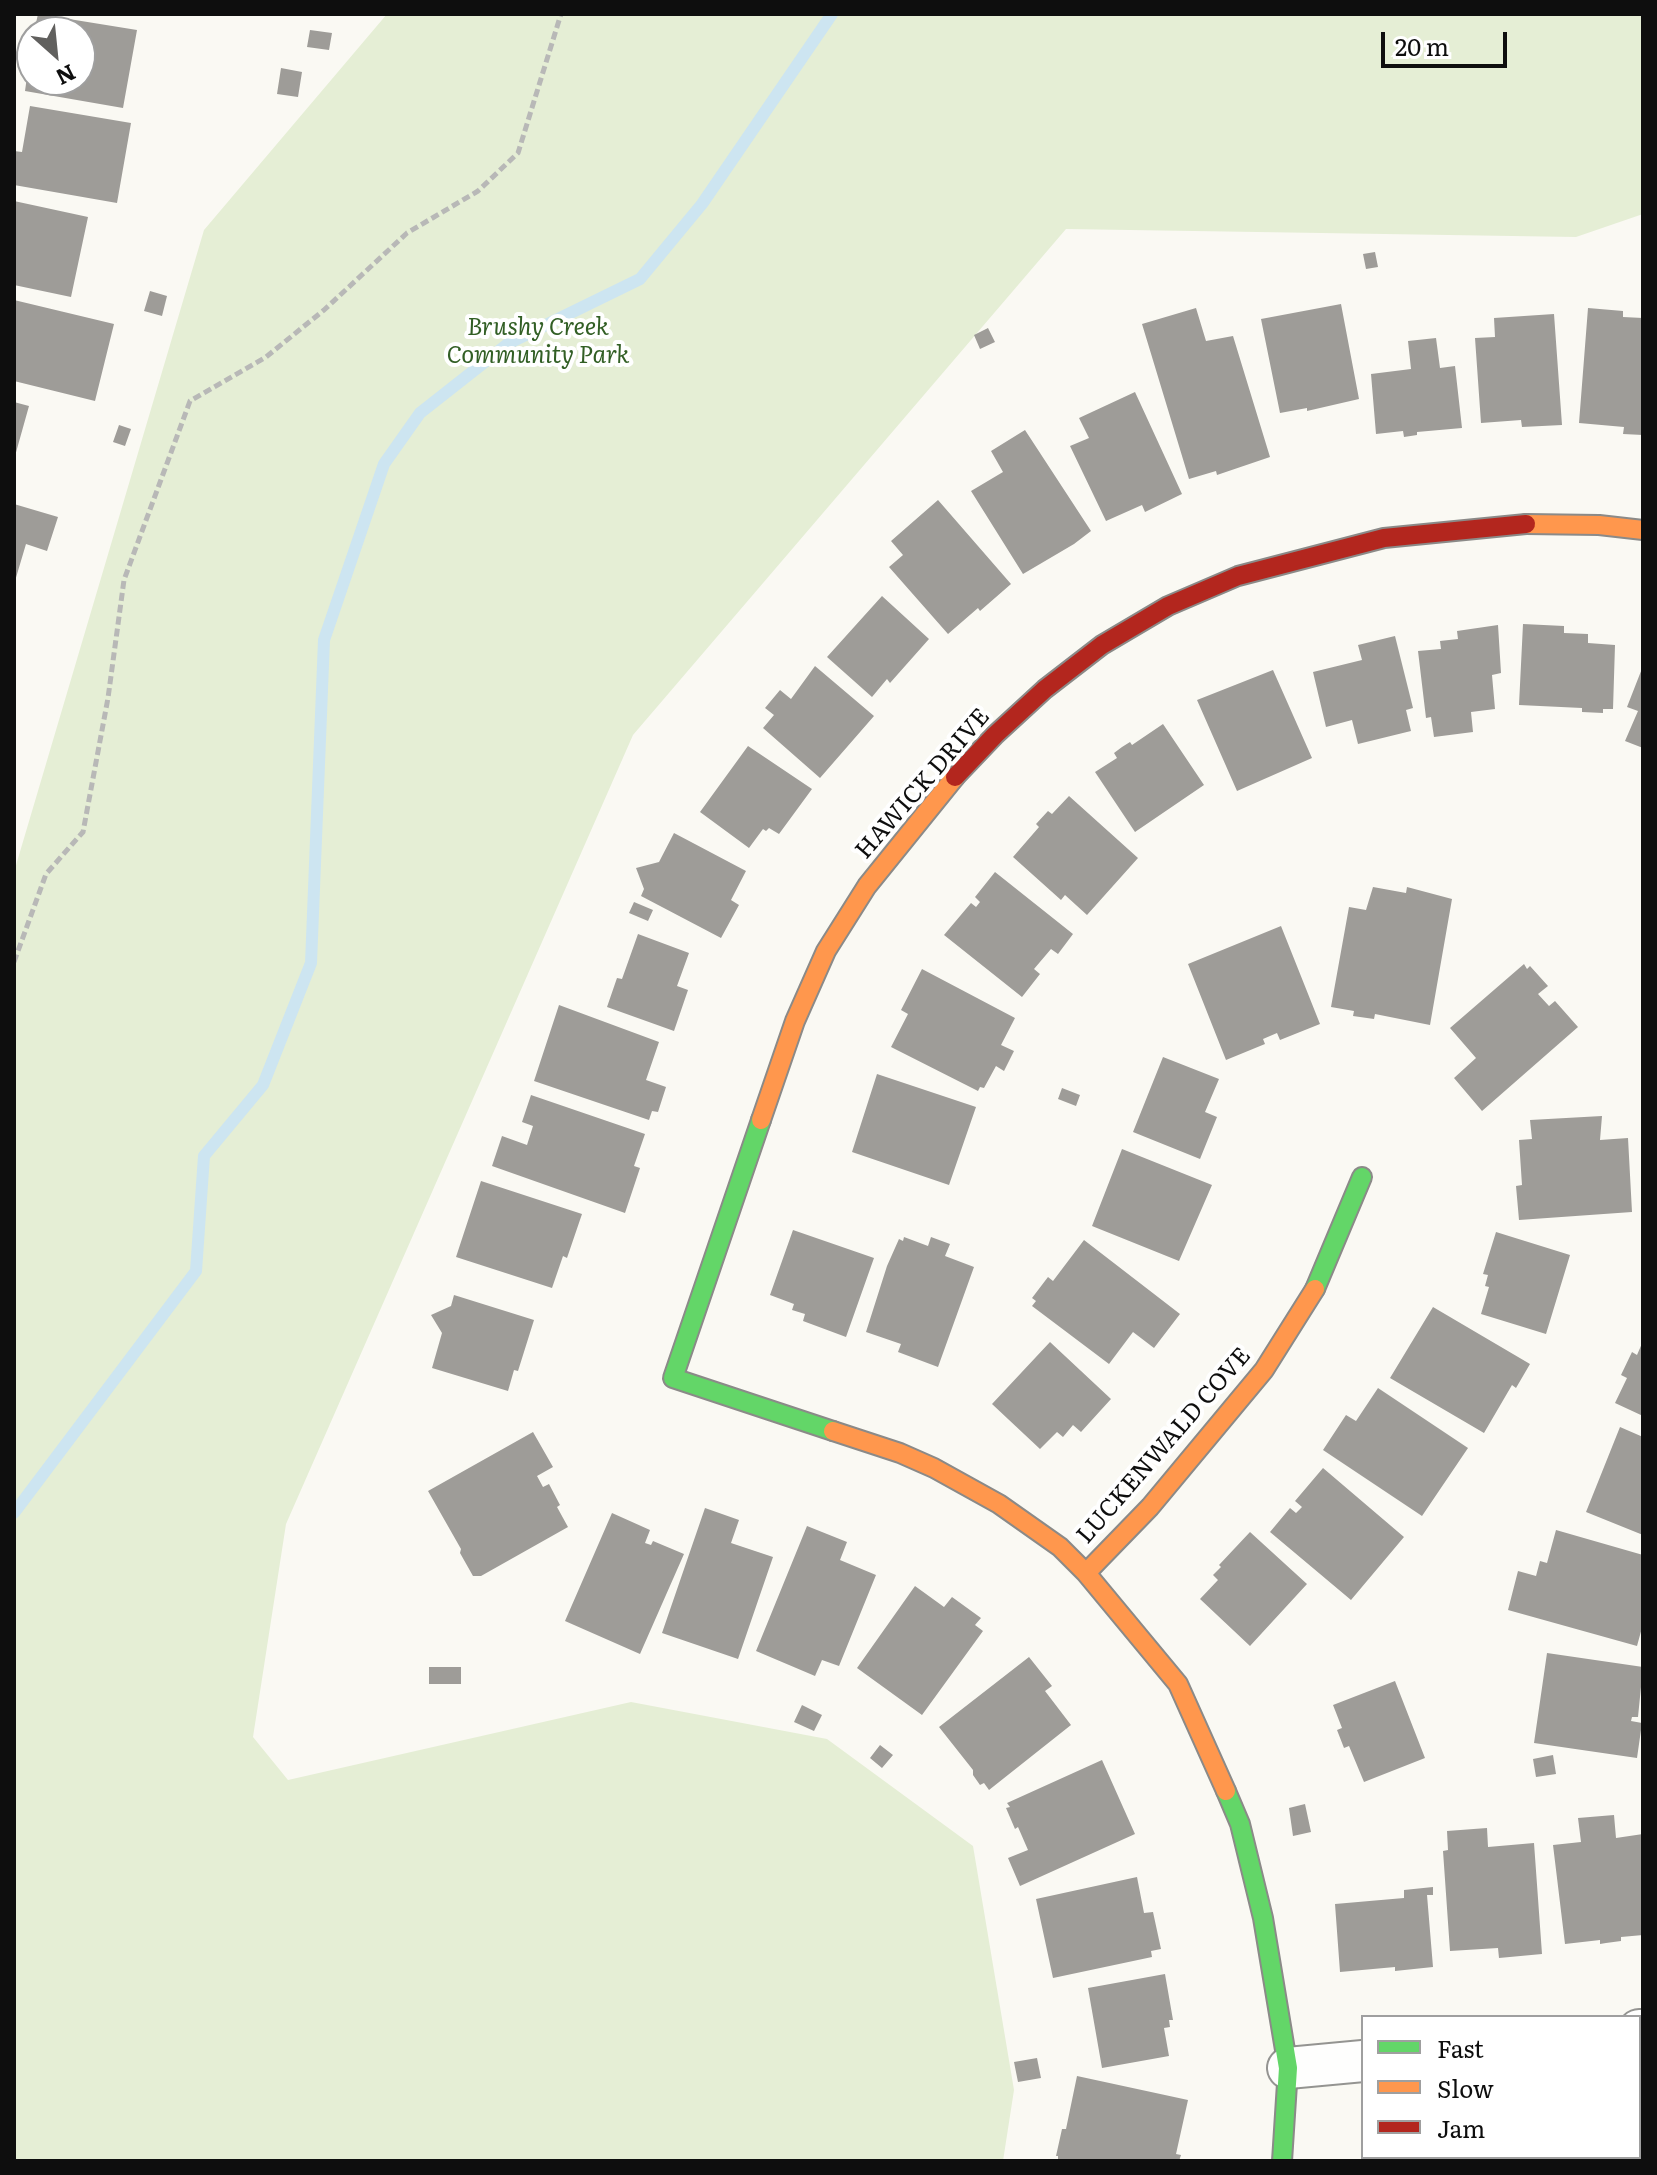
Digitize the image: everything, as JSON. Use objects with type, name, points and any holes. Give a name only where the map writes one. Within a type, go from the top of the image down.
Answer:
[{"type":"street","name":"HAWICK DRIVE","points":[[1086,1573],[1060,1547],[999,1504],[934,1468],[900,1453],[673,1378],[795,1021],[826,951],[867,886],[948,785],[995,735],[1045,689],[1102,645],[1168,606],[1238,576],[1384,538],[1529,524],[1599,525],[1643,530]]},
{"type":"street","name":"LUCKENWALD COVE","points":[[1086,1573],[1150,1507],[1264,1370],[1311,1297],[1362,1177]]},
{"type":"street","points":[[1086,1573],[1178,1684],[1240,1824],[1263,1918],[1288,2068],[1282,2161]]},
{"type":"street","points":[[1288,2068],[1361,2061]]},
{"type":"path","points":[[14,962],[46,874],[83,832],[108,698],[124,580],[190,401],[266,357],[324,310],[407,233],[478,191],[518,153],[561,14]]},
{"type":"green space","name":"Brushy Creek Community Park","points":[[387,14],[1643,14],[1643,214],[1576,237],[1066,229],[633,735],[286,1524],[253,1737],[288,1780],[631,1702],[827,1739],[973,1846],[1014,2090],[1003,2161],[14,2161],[14,872],[204,230]]},
{"type":"building","points":[[96,23],[137,30],[123,108],[54,96],[96,96]]},
{"type":"building","points":[[310,30],[332,33],[329,50],[307,47]]},
{"type":"building","points":[[281,68],[302,72],[298,97],[277,94]]},
{"type":"building","points":[[30,106],[131,123],[117,203],[14,185],[14,151],[22,152]]},
{"type":"building","points":[[14,201],[88,217],[71,297],[14,285]]},
{"type":"building","points":[[1375,252],[1378,267],[1366,269],[1363,254]]},
{"type":"building","points":[[150,291],[167,296],[162,316],[144,311]]},
{"type":"building","points":[[14,300],[114,324],[95,401],[14,381]]},
{"type":"building","points":[[1341,304],[1359,399],[1307,411],[1307,408],[1280,413],[1261,319]]},
{"type":"building","points":[[1196,308],[1206,341],[1233,336],[1270,457],[1217,475],[1216,471],[1189,479],[1142,324]]},
{"type":"building","points":[[1588,308],[1623,311],[1623,317],[1643,318],[1643,435],[1623,434],[1624,427],[1579,423]]},
{"type":"building","points":[[1554,314],[1562,425],[1522,427],[1521,420],[1481,423],[1475,338],[1495,337],[1494,318]]},
{"type":"building","points":[[988,328],[995,342],[980,349],[974,335]]},
{"type":"building","points":[[1436,338],[1440,368],[1455,366],[1462,428],[1417,432],[1417,435],[1404,437],[1403,431],[1376,434],[1371,374],[1411,369],[1408,341]]},
{"type":"building","points":[[1135,392],[1182,494],[1145,512],[1142,505],[1106,521],[1070,446],[1089,438],[1079,418]]},
{"type":"building","points":[[14,402],[29,406],[15,456],[14,456]]},
{"type":"building","points":[[119,425],[131,429],[125,446],[113,442]]},
{"type":"building","points":[[1025,430],[1091,531],[1023,574],[971,491],[1003,472],[991,451]]},
{"type":"building","points":[[938,500],[1011,584],[948,634],[889,567],[903,555],[891,541]]},
{"type":"building","points":[[14,504],[58,517],[47,551],[26,544],[15,581]]},
{"type":"building","points":[[882,596],[929,639],[890,683],[887,679],[872,697],[827,657]]},
{"type":"building","points":[[1523,624],[1564,626],[1564,633],[1588,634],[1588,643],[1615,645],[1613,709],[1603,709],[1603,713],[1582,712],[1582,708],[1519,705]]},
{"type":"building","points":[[1498,625],[1501,673],[1492,675],[1495,709],[1471,712],[1473,732],[1434,737],[1431,717],[1426,718],[1418,651],[1441,649],[1440,641],[1458,639],[1457,631]]},
{"type":"building","points":[[1395,636],[1413,708],[1406,710],[1411,731],[1358,744],[1352,720],[1326,727],[1313,672],[1362,660],[1358,645]]},
{"type":"building","points":[[815,666],[874,716],[820,778],[763,728],[774,715],[765,708],[780,690],[791,699]]},
{"type":"building","points":[[1643,666],[1643,748],[1625,741],[1638,711],[1627,707]]},
{"type":"building","points":[[1273,670],[1312,758],[1237,791],[1197,700]]},
{"type":"building","points":[[1163,724],[1204,785],[1135,832],[1095,772],[1117,758],[1114,753],[1122,747],[1130,742],[1132,745]]},
{"type":"building","points":[[748,746],[812,789],[779,834],[769,828],[766,831],[763,829],[749,848],[700,812]]},
{"type":"building","points":[[1069,796],[1138,858],[1087,915],[1065,895],[1061,900],[1013,857],[1039,827],[1036,824],[1048,811],[1052,814]]},
{"type":"building","points":[[674,833],[746,871],[731,900],[739,905],[721,938],[641,896],[644,889],[636,868],[659,862]]},
{"type":"building","points":[[995,872],[1073,934],[1058,954],[1051,949],[1034,969],[1040,974],[1022,997],[944,935],[971,903],[976,907],[980,902],[975,897]]},
{"type":"building","points":[[1373,887],[1406,893],[1407,887],[1452,899],[1430,1025],[1375,1014],[1374,1019],[1353,1016],[1354,1011],[1331,1007],[1349,907],[1366,910]]},
{"type":"building","points":[[634,902],[653,910],[648,921],[629,913]]},
{"type":"building","points":[[1281,926],[1320,1024],[1280,1040],[1277,1033],[1263,1039],[1265,1044],[1226,1060],[1188,964]]},
{"type":"building","points":[[638,934],[689,953],[677,986],[688,990],[674,1031],[607,1007],[617,978],[622,979]]},
{"type":"building","points":[[1524,964],[1527,969],[1530,966],[1548,986],[1538,994],[1549,1006],[1555,1001],[1578,1027],[1482,1111],[1454,1078],[1476,1058],[1450,1028]]},
{"type":"building","points":[[922,969],[1015,1018],[1001,1045],[1014,1051],[1004,1071],[996,1066],[984,1088],[980,1087],[978,1091],[891,1047],[908,1014],[901,1010]]},
{"type":"building","points":[[559,1005],[659,1042],[646,1080],[666,1087],[658,1112],[652,1111],[649,1120],[534,1081]]},
{"type":"building","points":[[1163,1057],[1219,1079],[1205,1112],[1217,1117],[1200,1159],[1133,1132]]},
{"type":"building","points":[[877,1074],[976,1107],[949,1185],[852,1152]]},
{"type":"building","points":[[1062,1088],[1080,1095],[1076,1106],[1058,1099]]},
{"type":"building","points":[[531,1095],[645,1134],[634,1166],[640,1168],[625,1213],[492,1166],[502,1136],[527,1145],[533,1126],[522,1122]]},
{"type":"building","points":[[1602,1116],[1600,1140],[1628,1138],[1632,1212],[1519,1220],[1516,1186],[1522,1185],[1519,1140],[1532,1139],[1530,1120]]},
{"type":"building","points":[[1122,1149],[1212,1185],[1179,1261],[1092,1226]]},
{"type":"building","points":[[481,1181],[582,1214],[567,1258],[563,1256],[552,1288],[456,1257]]},
{"type":"building","points":[[793,1230],[874,1258],[846,1337],[803,1321],[805,1314],[792,1310],[794,1304],[770,1295]]},
{"type":"building","points":[[1496,1232],[1570,1255],[1546,1334],[1481,1314],[1489,1287],[1485,1286],[1488,1275],[1483,1274]]},
{"type":"building","points":[[904,1237],[928,1246],[931,1237],[950,1244],[945,1256],[974,1267],[938,1367],[898,1352],[901,1344],[866,1332],[887,1266],[899,1239],[903,1241]]},
{"type":"building","points":[[1084,1240],[1180,1314],[1154,1348],[1133,1332],[1109,1364],[1032,1306],[1036,1301],[1032,1298],[1048,1277],[1053,1281]]},
{"type":"building","points":[[454,1295],[534,1320],[518,1371],[514,1370],[508,1391],[432,1368],[442,1333],[431,1315],[451,1306]]},
{"type":"building","points":[[1433,1307],[1530,1364],[1516,1388],[1512,1385],[1484,1433],[1390,1378]]},
{"type":"building","points":[[1643,1341],[1643,1416],[1615,1403],[1627,1378],[1621,1375],[1632,1352],[1637,1355]]},
{"type":"building","points":[[1050,1342],[1111,1399],[1081,1432],[1073,1425],[1063,1437],[1057,1432],[1040,1449],[992,1404]]},
{"type":"building","points":[[1378,1388],[1468,1448],[1422,1516],[1323,1450],[1346,1415],[1356,1421]]},
{"type":"building","points":[[1620,1427],[1643,1437],[1643,1535],[1586,1512]]},
{"type":"building","points":[[533,1432],[553,1467],[537,1476],[543,1487],[549,1484],[568,1527],[481,1576],[473,1576],[428,1491]]},
{"type":"building","points":[[1323,1468],[1404,1537],[1351,1600],[1270,1532],[1290,1508],[1296,1513],[1302,1507],[1295,1501]]},
{"type":"building","points":[[705,1508],[739,1520],[731,1543],[773,1557],[738,1659],[662,1633]]},
{"type":"building","points":[[612,1513],[650,1530],[645,1543],[651,1545],[653,1541],[684,1554],[640,1654],[565,1621]]},
{"type":"building","points":[[807,1526],[847,1542],[840,1560],[876,1575],[839,1666],[822,1660],[815,1676],[756,1651]]},
{"type":"building","points":[[1556,1530],[1643,1555],[1643,1624],[1637,1646],[1508,1610],[1518,1571],[1536,1576],[1540,1561],[1547,1563]]},
{"type":"building","points":[[1250,1532],[1307,1584],[1250,1646],[1200,1599],[1218,1580],[1213,1575],[1221,1567],[1219,1565]]},
{"type":"building","points":[[915,1586],[944,1607],[952,1597],[981,1618],[975,1625],[983,1631],[922,1715],[857,1668]]},
{"type":"building","points":[[1547,1653],[1643,1667],[1638,1717],[1632,1717],[1631,1721],[1642,1723],[1637,1758],[1534,1743]]},
{"type":"building","points":[[1029,1657],[1052,1686],[1045,1691],[1071,1725],[989,1790],[984,1783],[980,1785],[973,1770],[939,1727]]},
{"type":"building","points":[[429,1667],[461,1667],[461,1684],[429,1684]]},
{"type":"building","points":[[1395,1681],[1425,1758],[1364,1782],[1349,1746],[1344,1748],[1337,1730],[1342,1728],[1333,1705]]},
{"type":"building","points":[[802,1705],[822,1715],[814,1731],[794,1722]]},
{"type":"building","points":[[880,1745],[893,1755],[882,1768],[870,1758]]},
{"type":"building","points":[[1553,1755],[1556,1774],[1536,1777],[1533,1759]]},
{"type":"building","points":[[1102,1760],[1135,1834],[1020,1886],[1008,1858],[1028,1850],[1018,1827],[1015,1829],[1006,1808],[1010,1807],[1007,1803]]},
{"type":"building","points":[[1305,1804],[1311,1832],[1293,1836],[1289,1808]]},
{"type":"building","points":[[1614,1815],[1616,1838],[1643,1834],[1643,1935],[1621,1937],[1621,1941],[1600,1944],[1600,1940],[1565,1944],[1553,1845],[1581,1842],[1578,1818]]},
{"type":"building","points":[[1487,1828],[1488,1847],[1534,1843],[1542,1954],[1499,1958],[1498,1948],[1450,1951],[1443,1851],[1448,1850],[1447,1831]]},
{"type":"building","points":[[1137,1877],[1144,1913],[1153,1912],[1161,1949],[1151,1951],[1152,1957],[1053,1978],[1036,1899]]},
{"type":"building","points":[[1433,1887],[1433,1895],[1427,1895],[1433,1967],[1340,1972],[1335,1904],[1404,1898],[1404,1890]]},
{"type":"building","points":[[1165,1974],[1173,2020],[1169,2020],[1170,2027],[1164,2028],[1169,2056],[1102,2068],[1088,1988]]},
{"type":"building","points":[[1037,2058],[1041,2078],[1018,2082],[1014,2062]]},
{"type":"building","points":[[1077,2076],[1188,2100],[1176,2154],[1181,2155],[1179,2161],[1058,2161],[1056,2156],[1062,2129],[1066,2129]]},
{"type":"building","points":[[1643,2151],[1643,2161],[1594,2161],[1641,2159]]},
{"type":"building","points":[[1458,2159],[1459,2161],[1433,2161]]},
{"type":"building","points":[[1576,2159],[1577,2161],[1482,2161]]},
{"type":"waterway","points":[[14,1513],[196,1271],[204,1156],[263,1085],[311,963],[324,640],[384,464],[420,413],[509,343],[640,279],[702,204],[832,14]]},
{"type":"traffic: fast","points":[[761,1120],[673,1378],[833,1431]]},
{"type":"traffic: fast","points":[[1315,1289],[1362,1177]]},
{"type":"traffic: fast","points":[[1226,1791],[1240,1824],[1263,1918],[1288,2068],[1282,2161]]},
{"type":"traffic: slow","points":[[1526,524],[1599,525],[1643,530]]},
{"type":"traffic: slow","points":[[761,1120],[795,1021],[826,951],[867,886],[955,777]]},
{"type":"traffic: slow","points":[[1086,1573],[1150,1507],[1264,1370],[1315,1289]]},
{"type":"traffic: slow","points":[[833,1431],[934,1468],[999,1504],[1060,1547],[1086,1573],[1178,1684],[1226,1791]]},
{"type":"traffic: jam","points":[[955,777],[1045,689],[1102,645],[1168,606],[1238,576],[1384,538],[1526,524]]}]
